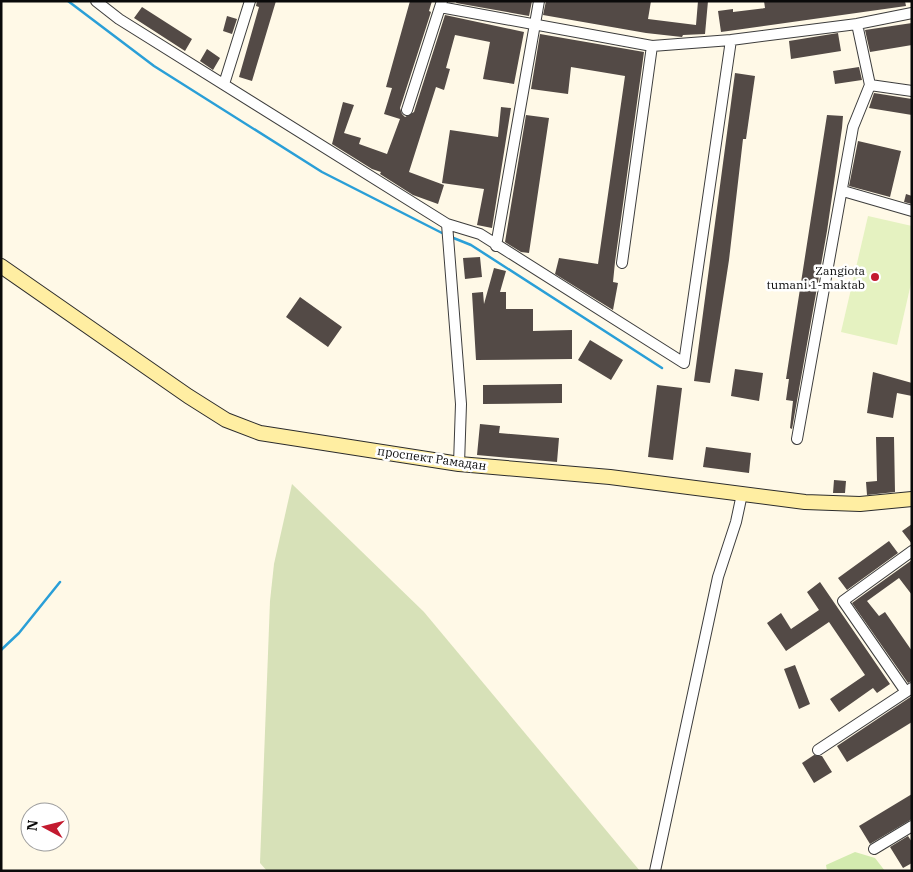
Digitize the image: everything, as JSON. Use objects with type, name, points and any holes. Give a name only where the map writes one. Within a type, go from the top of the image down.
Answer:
[{"type":"main road","name":"проспект Рамадан","points":[[1,266],[188,396],[244,428],[295,439],[459,464],[610,477],[832,504],[912,499]]},
{"type":"street","points":[[96,1],[119,19],[224,84],[447,228],[480,234],[496,246],[684,363],[731,40]]},
{"type":"street","points":[[224,84],[250,1]]},
{"type":"street","points":[[496,246],[539,1]]},
{"type":"street","points":[[406,110],[441,4],[534,26],[652,46],[731,40],[857,24],[912,13]]},
{"type":"street","points":[[797,439],[853,127],[870,85],[857,24]]},
{"type":"street","points":[[622,263],[652,46]]},
{"type":"street","points":[[870,85],[912,91]]},
{"type":"street","points":[[843,191],[912,211]]},
{"type":"street","points":[[447,228],[461,404],[459,464]]},
{"type":"street","points":[[654,871],[718,577],[736,522],[742,494]]},
{"type":"street","points":[[818,750],[909,690],[843,601],[912,551]]},
{"type":"street","points":[[874,849],[912,826]]},
{"type":"green space","points":[[868,216],[912,226],[912,279],[897,345],[841,332]]},
{"type":"green space","points":[[292,484],[424,612],[640,871],[267,871],[260,863],[270,601],[274,564]]},
{"type":"green space","points":[[855,852],[875,858],[885,871],[827,871],[826,865]]},
{"type":"building","points":[[257,1],[276,1],[252,81],[239,77],[259,7],[256,6]]},
{"type":"building","points":[[410,1],[432,1],[429,11],[431,12],[400,108],[405,117],[414,112],[445,15],[524,32],[514,84],[483,79],[490,42],[455,35],[446,68],[450,69],[444,90],[436,87],[409,172],[444,185],[438,204],[413,195],[380,174],[381,172],[372,169],[332,144],[343,102],[354,105],[344,133],[361,138],[359,144],[387,154],[400,119],[384,114],[392,88],[386,87]]},
{"type":"building","points":[[457,1],[532,1],[529,16],[456,3]]},
{"type":"building","points":[[546,1],[651,1],[648,19],[696,25],[698,1],[708,1],[705,34],[683,35],[682,37],[646,33],[543,15]]},
{"type":"building","points":[[764,1],[905,1],[906,6],[721,32],[718,11],[733,9],[733,12],[765,8]]},
{"type":"building","points":[[142,7],[192,39],[185,51],[134,18]]},
{"type":"building","points":[[227,16],[237,19],[232,34],[223,31]]},
{"type":"building","points":[[912,23],[912,45],[870,52],[865,30]]},
{"type":"building","points":[[838,33],[841,51],[791,59],[789,41]]},
{"type":"building","points":[[540,34],[644,52],[615,262],[613,282],[618,283],[613,310],[555,274],[559,258],[598,264],[625,76],[571,67],[568,94],[531,89]]},
{"type":"building","points":[[207,49],[220,58],[213,70],[200,61]]},
{"type":"building","points":[[859,67],[862,80],[835,84],[833,71]]},
{"type":"building","points":[[735,73],[755,76],[746,139],[743,139],[729,260],[710,383],[694,381]]},
{"type":"building","points":[[874,93],[912,99],[912,115],[869,108]]},
{"type":"building","points":[[501,107],[511,108],[492,228],[477,225],[484,189],[442,183],[450,130],[498,137]]},
{"type":"building","points":[[526,115],[549,118],[529,253],[521,252],[505,242]]},
{"type":"building","points":[[827,115],[843,116],[842,128],[827,231],[792,429],[790,428],[793,401],[786,400],[789,379],[786,379]]},
{"type":"building","points":[[858,141],[901,151],[890,197],[849,186]]},
{"type":"building","points":[[906,194],[912,196],[912,204],[904,202]]},
{"type":"building","points":[[480,257],[482,277],[465,279],[463,258]]},
{"type":"building","points":[[494,268],[506,271],[500,292],[506,292],[506,309],[533,309],[533,331],[572,330],[572,359],[476,360],[472,293],[483,292],[484,304]]},
{"type":"building","points":[[300,297],[342,327],[328,347],[286,317]]},
{"type":"building","points":[[590,340],[623,360],[611,380],[578,360]]},
{"type":"building","points":[[735,369],[763,373],[759,401],[731,396]]},
{"type":"building","points":[[873,372],[912,383],[912,396],[897,393],[893,418],[867,413]]},
{"type":"building","points":[[562,384],[562,403],[483,404],[483,385]]},
{"type":"building","points":[[657,385],[682,388],[673,460],[648,457]]},
{"type":"building","points":[[480,424],[500,426],[499,433],[559,438],[557,462],[477,455]]},
{"type":"building","points":[[876,437],[894,437],[895,492],[867,495],[866,482],[877,481]]},
{"type":"building","points":[[706,447],[751,453],[749,473],[703,467]]},
{"type":"building","points":[[834,480],[846,481],[845,493],[833,493]]},
{"type":"building","points":[[912,524],[912,544],[902,531]]},
{"type":"building","points":[[889,541],[898,553],[847,590],[838,578]]},
{"type":"building","points":[[912,560],[912,595],[899,578],[867,601],[879,616],[885,612],[912,651],[912,681],[908,683],[852,603]]},
{"type":"building","points":[[820,582],[890,684],[877,693],[873,688],[839,712],[830,699],[865,675],[829,622],[786,651],[767,623],[781,613],[791,629],[819,610],[807,592]]},
{"type":"building","points":[[795,665],[810,704],[799,709],[784,669]]},
{"type":"building","points":[[912,696],[912,722],[847,762],[837,746]]},
{"type":"building","points":[[814,755],[822,756],[832,772],[814,783],[802,763]]},
{"type":"building","points":[[912,794],[912,819],[870,844],[859,826]]},
{"type":"building","points":[[908,836],[912,842],[912,863],[903,868],[890,847]]},
{"type":"waterway","points":[[68,1],[154,66],[322,172],[444,234]]},
{"type":"waterway","points":[[451,237],[471,245],[662,368]]},
{"type":"waterway","points":[[1,650],[19,633],[60,582]]},
{"type":"place","name":"Zangiota tumani 1-maktab","points":[[875,277]]}]
